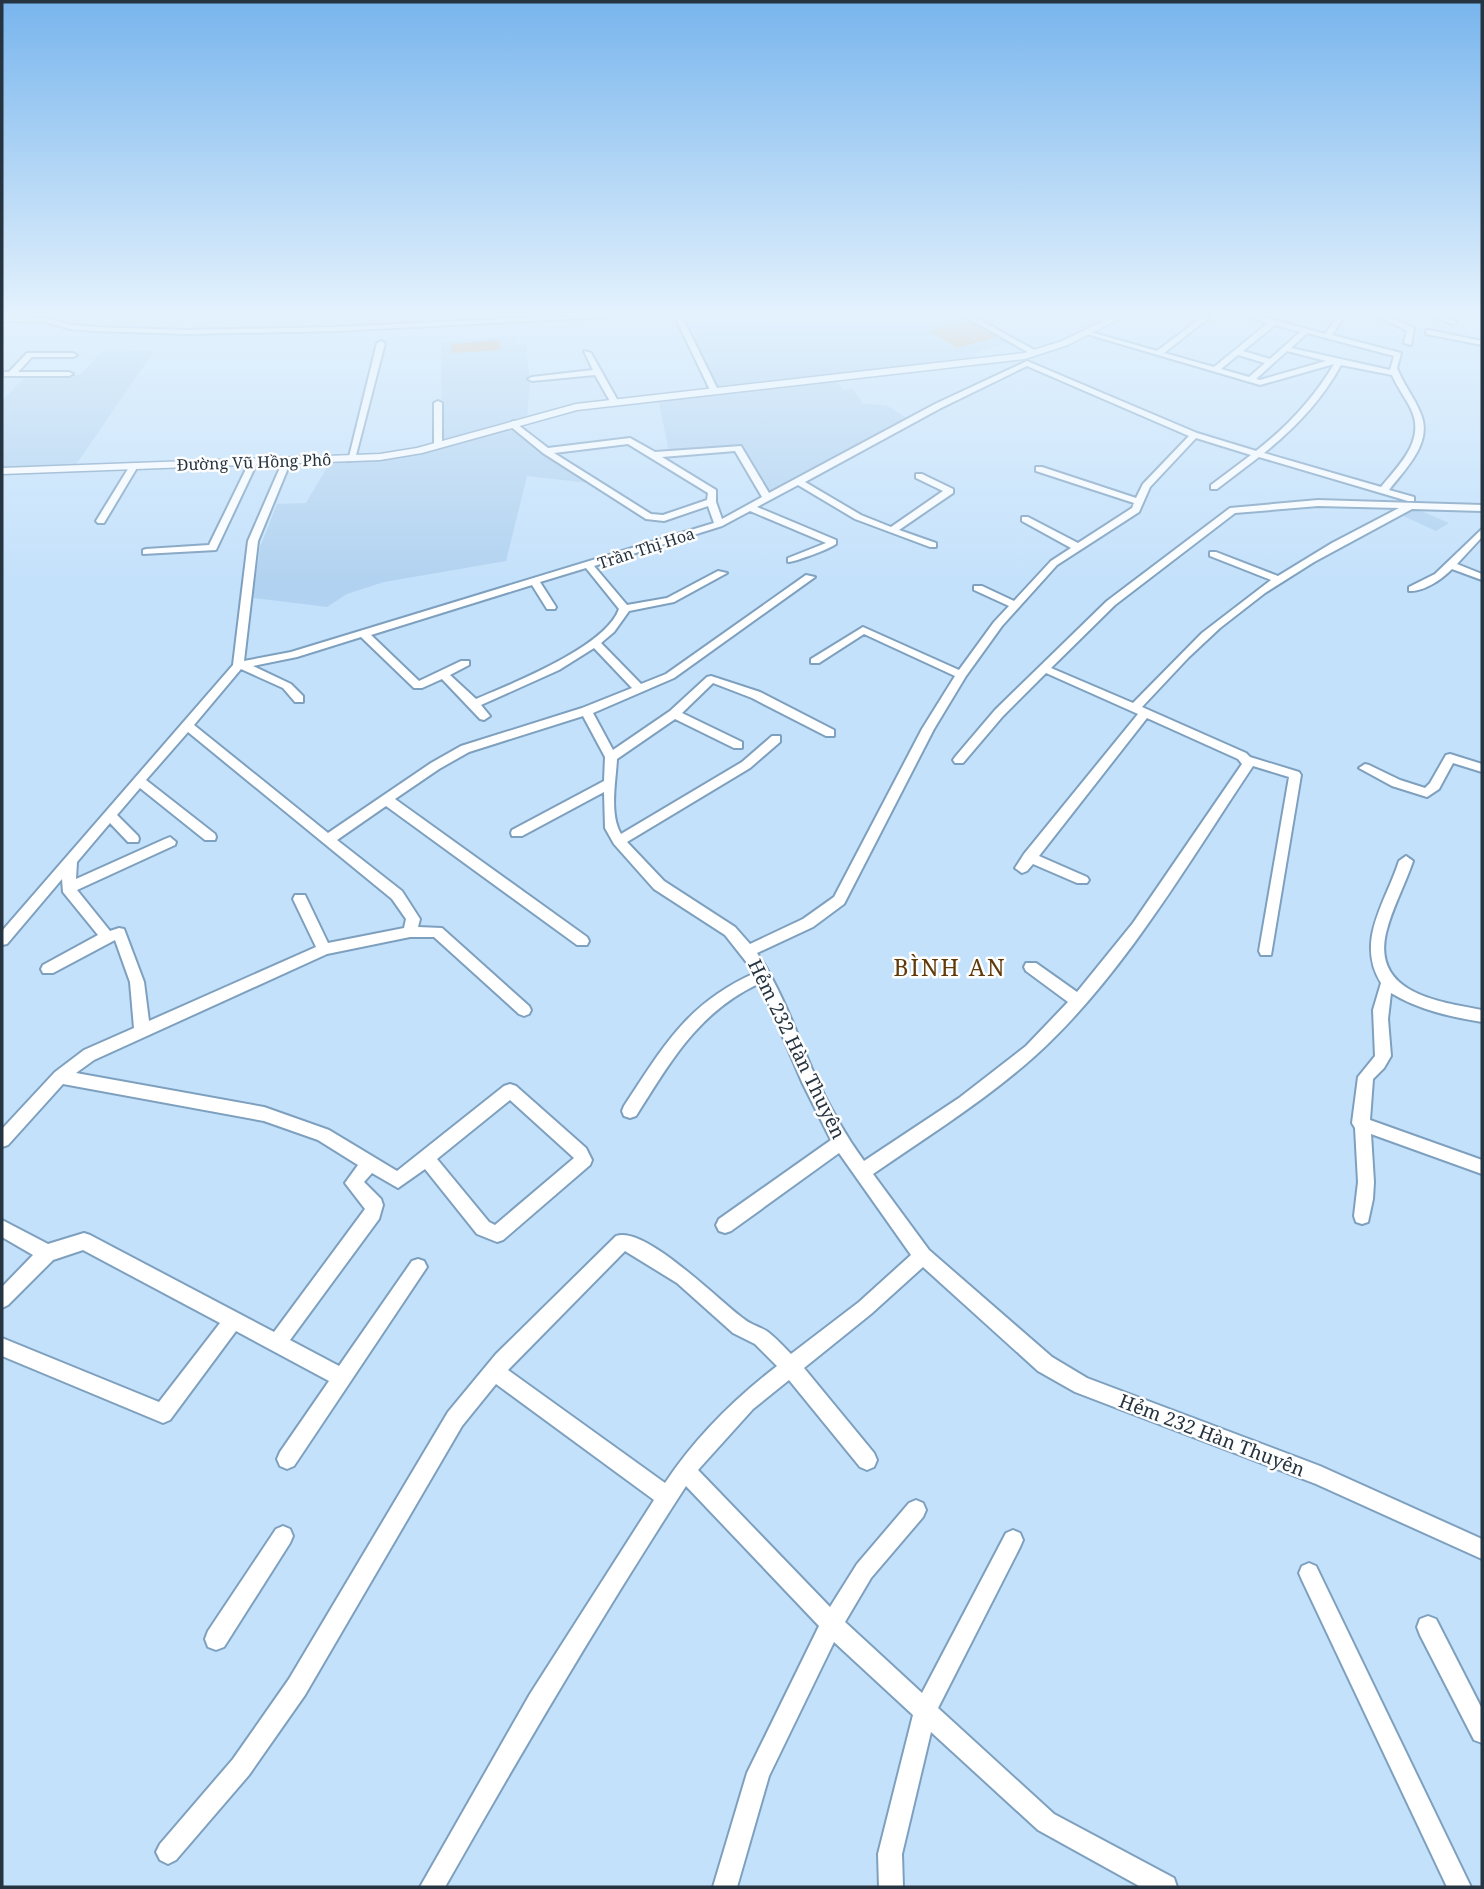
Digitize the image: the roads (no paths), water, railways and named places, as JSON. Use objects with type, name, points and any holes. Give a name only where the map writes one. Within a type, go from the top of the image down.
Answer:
[{"type":"street","points":[[351,459],[365,405]]},
{"type":"street","points":[[438,405],[438,445]]},
{"type":"street","name":"Đường Vũ Hồng Phô","points":[[2,471],[286,463],[398,455],[588,405]]},
{"type":"street","name":"Trần Thị Hoa","points":[[242,667],[589,566],[719,524],[940,405]]},
{"type":"street","points":[[1131,405],[1194,435],[1256,456],[1437,507]]},
{"type":"street","points":[[1214,487],[1256,456],[1308,405]]},
{"type":"street","points":[[1383,491],[1416,450],[1420,439],[1420,423],[1411,405]]},
{"type":"street","points":[[513,424],[546,451],[649,517],[671,516],[711,502]]},
{"type":"street","points":[[748,951],[808,923],[839,900],[928,729],[961,675],[1015,605],[1054,563],[1136,510],[1146,486],[1194,435]]},
{"type":"street","points":[[546,451],[621,441],[639,444],[713,492],[711,502],[719,524]]},
{"type":"street","points":[[655,455],[738,448],[767,497]]},
{"type":"street","points":[[146,552],[213,548],[253,463]]},
{"type":"street","points":[[2,940],[71,863],[109,815],[242,667],[253,541],[286,463]]},
{"type":"street","points":[[102,521],[134,466]]},
{"type":"street","points":[[1039,469],[1140,502]]},
{"type":"street","points":[[892,531],[950,491],[919,476]]},
{"type":"street","points":[[799,481],[858,517],[933,545]]},
{"type":"street","points":[[959,760],[999,713],[1139,579],[1233,510],[1318,502],[1482,508]]},
{"type":"street","points":[[1082,880],[1026,862],[1140,711],[1214,627],[1334,546],[1413,505]]},
{"type":"street","points":[[751,508],[833,542],[821,551],[804,551],[791,560]]},
{"type":"street","points":[[1025,519],[1077,547]]},
{"type":"street","points":[[1413,589],[1439,576],[1482,532]]},
{"type":"street","points":[[1469,544],[1482,549]]},
{"type":"street","points":[[1213,554],[1280,580]]},
{"type":"street","points":[[1449,564],[1482,577]]},
{"type":"street","points":[[589,566],[624,609]]},
{"type":"street","points":[[624,609],[670,600],[722,573]]},
{"type":"street","points":[[327,840],[435,766],[465,749],[586,712],[670,676],[810,577]]},
{"type":"street","points":[[534,580],[551,607]]},
{"type":"street","points":[[978,588],[1015,605]]},
{"type":"street","points":[[474,704],[531,680],[594,642],[619,620],[624,609]]},
{"type":"street","points":[[815,661],[863,630],[961,675]]},
{"type":"street","points":[[362,632],[418,686],[466,663]]},
{"type":"street","points":[[594,642],[639,689]]},
{"type":"street","points":[[242,667],[287,687],[299,699]]},
{"type":"street","points":[[1045,669],[1247,760],[1295,775],[1266,951]]},
{"type":"street","points":[[443,674],[484,716]]},
{"type":"street","points":[[586,712],[611,757],[674,714],[706,681],[713,678],[756,695],[830,733]]},
{"type":"street","points":[[674,714],[738,744]]},
{"type":"street","points":[[188,726],[397,895],[413,919],[410,932]]},
{"type":"street","points":[[619,841],[746,765],[776,739]]},
{"type":"street","name":"Hẻm 232 Hàn Thuyên","points":[[611,757],[611,828],[619,841],[659,885],[730,931],[748,951],[764,975],[810,1082],[841,1142],[923,1256],[1045,1364],[1082,1385],[1320,1476],[1482,1549]]},
{"type":"street","points":[[1365,768],[1396,783],[1427,793],[1435,786],[1450,758],[1482,768]]},
{"type":"street","points":[[863,1171],[965,1103],[1031,1050],[1078,1001],[1138,928],[1207,822],[1248,766],[1247,760]]},
{"type":"street","points":[[139,781],[210,837]]},
{"type":"street","points":[[517,833],[610,783]]},
{"type":"street","points":[[387,800],[582,941]]},
{"type":"street","points":[[109,815],[132,839]]},
{"type":"street","points":[[68,888],[170,842]]},
{"type":"street","points":[[1362,1216],[1366,1168],[1360,1123],[1365,1078],[1380,1064],[1383,1056],[1380,1022],[1383,992],[1388,984],[1377,943],[1406,861]]},
{"type":"street","points":[[71,863],[68,888],[107,937]]},
{"type":"street","points":[[300,899],[324,949]]},
{"type":"street","points":[[2,1140],[60,1077],[89,1055],[324,949],[410,932],[437,932],[524,1010]]},
{"type":"street","points":[[48,968],[119,933],[137,982],[142,1030]]},
{"type":"street","points":[[1031,967],[1078,1001]]},
{"type":"street","points":[[630,1111],[694,1017],[718,996],[764,975]]},
{"type":"street","points":[[1388,984],[1434,1005],[1482,1016]]},
{"type":"street","points":[[60,1077],[264,1114],[323,1135],[398,1180],[428,1160],[510,1091],[580,1153],[584,1160],[497,1234],[483,1228],[428,1160]]},
{"type":"street","points":[[1360,1123],[1482,1167]]},
{"type":"street","points":[[725,1225],[841,1142]]},
{"type":"street","points":[[277,1342],[373,1213],[375,1205],[354,1183],[369,1164]]},
{"type":"street","points":[[2,1228],[47,1253]]},
{"type":"street","points":[[2,1299],[47,1253],[85,1241],[343,1378]]},
{"type":"street","points":[[167,1852],[241,1767],[297,1687],[448,1431],[494,1371],[622,1242],[627,1242],[683,1277],[739,1327],[761,1338],[791,1367],[866,1460]]},
{"type":"street","points":[[432,1887],[538,1702],[685,1471],[746,1402],[866,1308],[923,1256]]},
{"type":"street","points":[[287,1459],[418,1267]]},
{"type":"street","points":[[2,1347],[163,1413],[234,1319]]},
{"type":"street","points":[[494,1371],[667,1497]]},
{"type":"street","points":[[685,1471],[832,1624],[1046,1822],[1165,1887]]},
{"type":"street","points":[[725,1887],[758,1773],[832,1624],[864,1571],[916,1510]]},
{"type":"street","points":[[216,1639],[283,1536]]},
{"type":"street","points":[[891,1887],[890,1854],[925,1710],[1013,1541]]},
{"type":"street","points":[[1309,1573],[1459,1887]]},
{"type":"street","points":[[1428,1627],[1482,1732]]},
{"type":"district","name":"BÌNH AN","points":[[950,968]]}]
